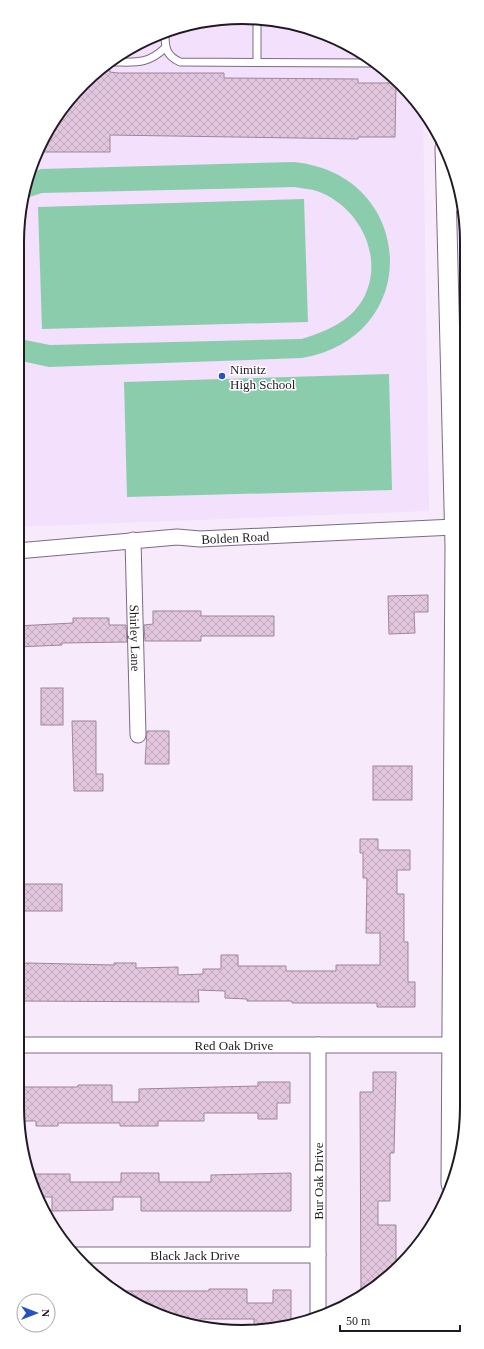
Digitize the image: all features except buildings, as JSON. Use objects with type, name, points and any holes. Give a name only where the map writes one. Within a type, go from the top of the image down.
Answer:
[{"type":"street","points":[[450,177],[454,203],[454,527],[460,546],[459,990],[451,1045],[451,1169]]},
{"type":"street","name":"Bolden Road","points":[[24,550],[177,537],[208,539],[454,527]]},
{"type":"street","name":"Shirley Lane","points":[[134,540],[138,735]]},
{"type":"street","name":"Red Oak Drive","points":[[24,1045],[451,1045]]},
{"type":"street","name":"Bur Oak Drive","points":[[318,1045],[318,1311]]},
{"type":"street","name":"Black Jack Drive","points":[[82,1255],[318,1255]]},
{"type":"lane","points":[[257,24],[257,62]]},
{"type":"lane","points":[[165,39],[165,48],[171,58],[180,62],[366,63]]},
{"type":"lane","points":[[120,62],[136,62],[154,59],[165,48]]},
{"type":"shaded area","name":"Nimitz High School","points":[[228,24],[256,24],[298,31],[338,46],[375,69],[386,78],[415,109],[423,121],[429,511],[24,527],[24,228],[28,199],[36,172],[46,146],[53,133],[78,98],[109,69],[146,46],[186,31]]},
{"type":"green space","points":[[294,162],[334,173],[364,195],[383,224],[390,257],[386,290],[370,320],[342,344],[302,358],[49,367],[24,362],[24,340],[50,345],[301,339],[336,325],[358,307],[369,284],[371,268],[370,252],[358,223],[348,211],[336,201],[319,192],[295,187],[42,193],[28,197],[37,171],[41,169]]},
{"type":"green space","points":[[304,199],[308,322],[42,329],[38,207]]},
{"type":"green space","points":[[389,374],[392,490],[127,497],[124,382]]},
{"type":"place","name":"Nimitz High School","points":[[222,376]]}]
